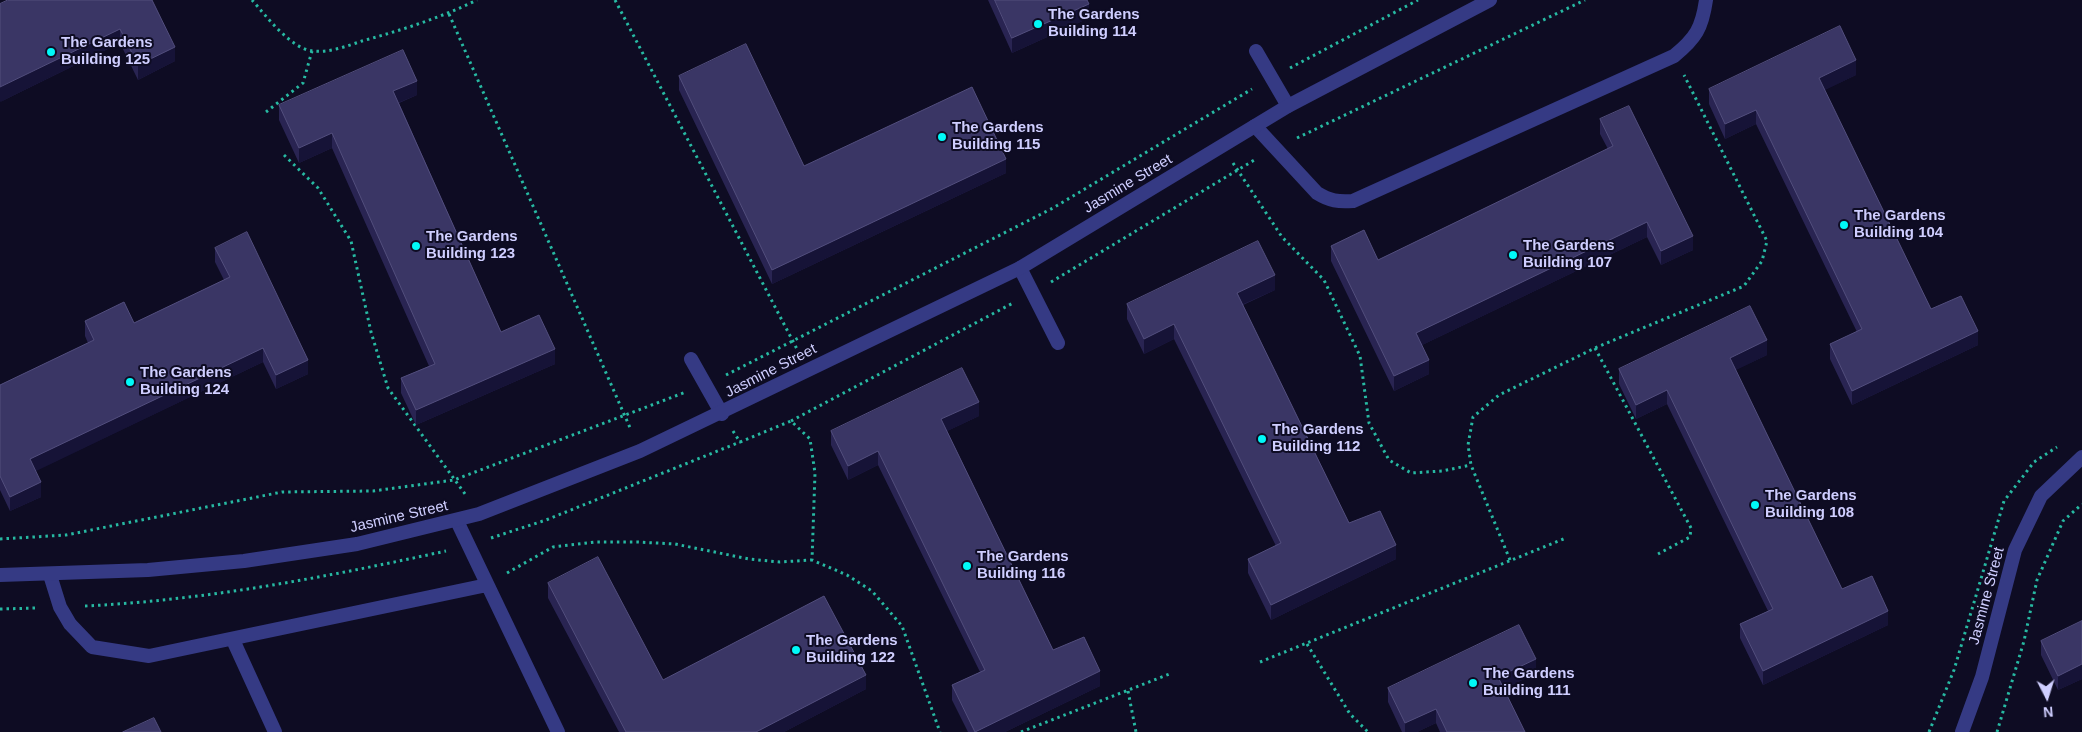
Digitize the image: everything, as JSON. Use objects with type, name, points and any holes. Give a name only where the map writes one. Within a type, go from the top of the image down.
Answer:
[{"type":"street","name":"Jasmine Street","points":[[0,575],[50,575],[148,570],[244,561],[358,544],[480,514],[640,451],[722,414],[808,370],[1020,268],[1288,106],[1490,0]]},
{"type":"street","points":[[1255,126],[1317,193],[1337,202],[1353,201],[1674,56],[1690,43],[1703,21],[1706,0]]},
{"type":"street","points":[[1256,51],[1288,106]]},
{"type":"street","points":[[1020,268],[1058,343]]},
{"type":"street","points":[[691,359],[722,414]]},
{"type":"street","name":"Jasmine Street","points":[[1962,732],[1982,678],[2015,550],[2041,496],[2082,457]]},
{"type":"street","points":[[457,521],[558,732]]},
{"type":"street","points":[[50,575],[60,607],[70,624],[92,647],[149,656],[233,640],[486,585]]},
{"type":"street","points":[[233,640],[275,732]]},
{"type":"path","points":[[252,0],[290,40],[312,51],[339,48],[449,14],[478,0]]},
{"type":"path","points":[[615,0],[808,370]]},
{"type":"path","points":[[0,539],[66,534],[282,492],[373,491],[454,480],[626,417],[706,384],[1053,208],[1271,78],[1418,0]]},
{"type":"path","points":[[722,414],[740,442],[791,421],[1033,293],[1276,148],[1585,0]]},
{"type":"path","points":[[449,14],[640,451]]},
{"type":"path","points":[[266,112],[303,83],[312,51]]},
{"type":"path","points":[[1510,560],[1471,465],[1468,445],[1473,418],[1499,395],[1595,348],[1744,286],[1762,262],[1767,241],[1674,56]]},
{"type":"path","points":[[1222,146],[1282,237],[1324,280],[1360,356],[1369,422],[1389,460],[1411,473],[1442,471],[1471,465]]},
{"type":"path","points":[[284,155],[318,188],[351,241],[371,332],[388,388],[480,514]]},
{"type":"path","points":[[1595,348],[1691,528],[1690,537],[1658,554]]},
{"type":"path","points":[[791,421],[810,439],[815,472],[812,560]]},
{"type":"path","points":[[1997,732],[2024,641],[2037,580],[2063,521],[2082,504]]},
{"type":"path","points":[[1260,662],[1566,538]]},
{"type":"path","points":[[486,585],[553,547],[595,542],[675,544],[749,560],[780,562],[812,560],[847,575],[872,591],[902,626],[940,732]]},
{"type":"path","points":[[1307,644],[1350,714],[1368,732]]},
{"type":"path","points":[[1020,732],[1172,673]]},
{"type":"path","points":[[1128,691],[1136,732]]},
{"type":"building","name":"The Gardens Building 125","points":[[8,0],[152,0],[175,47],[138,65],[120,29],[0,87],[0,4]]},
{"type":"building","points":[[995,0],[1087,0],[1089,4],[1012,38]]},
{"type":"building","name":"The Gardens Building 104","points":[[1840,26],[1856,60],[1819,78],[1931,309],[1961,296],[1978,331],[1852,391],[1830,344],[1862,329],[1756,110],[1725,124],[1709,89]]},
{"type":"building","name":"The Gardens Building 115","points":[[746,44],[804,166],[972,87],[1006,159],[772,270],[679,76]]},
{"type":"building","name":"The Gardens Building 123","points":[[403,50],[417,81],[393,91],[501,332],[539,315],[555,349],[416,410],[401,378],[435,364],[332,133],[299,148],[279,105]]},
{"type":"building","name":"The Gardens Building 107","points":[[1629,106],[1693,236],[1661,251],[1647,222],[1416,333],[1429,360],[1394,376],[1331,246],[1364,230],[1378,260],[1613,146],[1600,119]]},
{"type":"building","name":"The Gardens Building 124","points":[[247,232],[308,360],[276,375],[263,348],[30,459],[41,482],[10,497],[0,476],[0,385],[94,340],[85,321],[124,302],[134,323],[230,277],[215,248]]},
{"type":"building","name":"The Gardens Building 112","points":[[1258,241],[1275,275],[1237,293],[1349,523],[1380,511],[1396,545],[1271,605],[1248,559],[1281,543],[1174,324],[1144,339],[1127,304]]},
{"type":"building","name":"The Gardens Building 108","points":[[1750,306],[1767,340],[1730,358],[1842,589],[1872,576],[1888,611],[1763,671],[1740,624],[1773,609],[1667,390],[1636,405],[1619,369]]},
{"type":"building","name":"The Gardens Building 116","points":[[962,368],[979,402],[941,419],[1053,650],[1084,637],[1100,671],[975,732],[952,685],[985,670],[878,451],[848,466],[831,431]]},
{"type":"building","name":"The Gardens Building 122","points":[[598,557],[663,680],[824,596],[866,675],[756,732],[626,732],[548,583]]},
{"type":"building","points":[[2082,621],[2082,664],[2058,676],[2041,641]]},
{"type":"building","name":"The Gardens Building 111","points":[[1519,625],[1536,659],[1498,677],[1525,732],[1447,732],[1436,709],[1405,723],[1388,688]]},
{"type":"building","points":[[154,718],[161,732],[123,732]]},
{"type":"place","name":"The Gardens Building 114","points":[[1038,24]]},
{"type":"place","name":"The Gardens Building 125","points":[[51,52]]},
{"type":"place","name":"The Gardens Building 115","points":[[942,137]]},
{"type":"place","name":"The Gardens Building 104","points":[[1844,225]]},
{"type":"place","name":"The Gardens Building 123","points":[[416,246]]},
{"type":"place","name":"The Gardens Building 107","points":[[1513,255]]},
{"type":"place","name":"The Gardens Building 124","points":[[130,382]]},
{"type":"place","name":"The Gardens Building 112","points":[[1262,439]]},
{"type":"place","name":"The Gardens Building 108","points":[[1755,505]]},
{"type":"place","name":"The Gardens Building 116","points":[[967,566]]},
{"type":"place","name":"The Gardens Building 122","points":[[796,650]]},
{"type":"place","name":"The Gardens Building 111","points":[[1473,683]]}]
